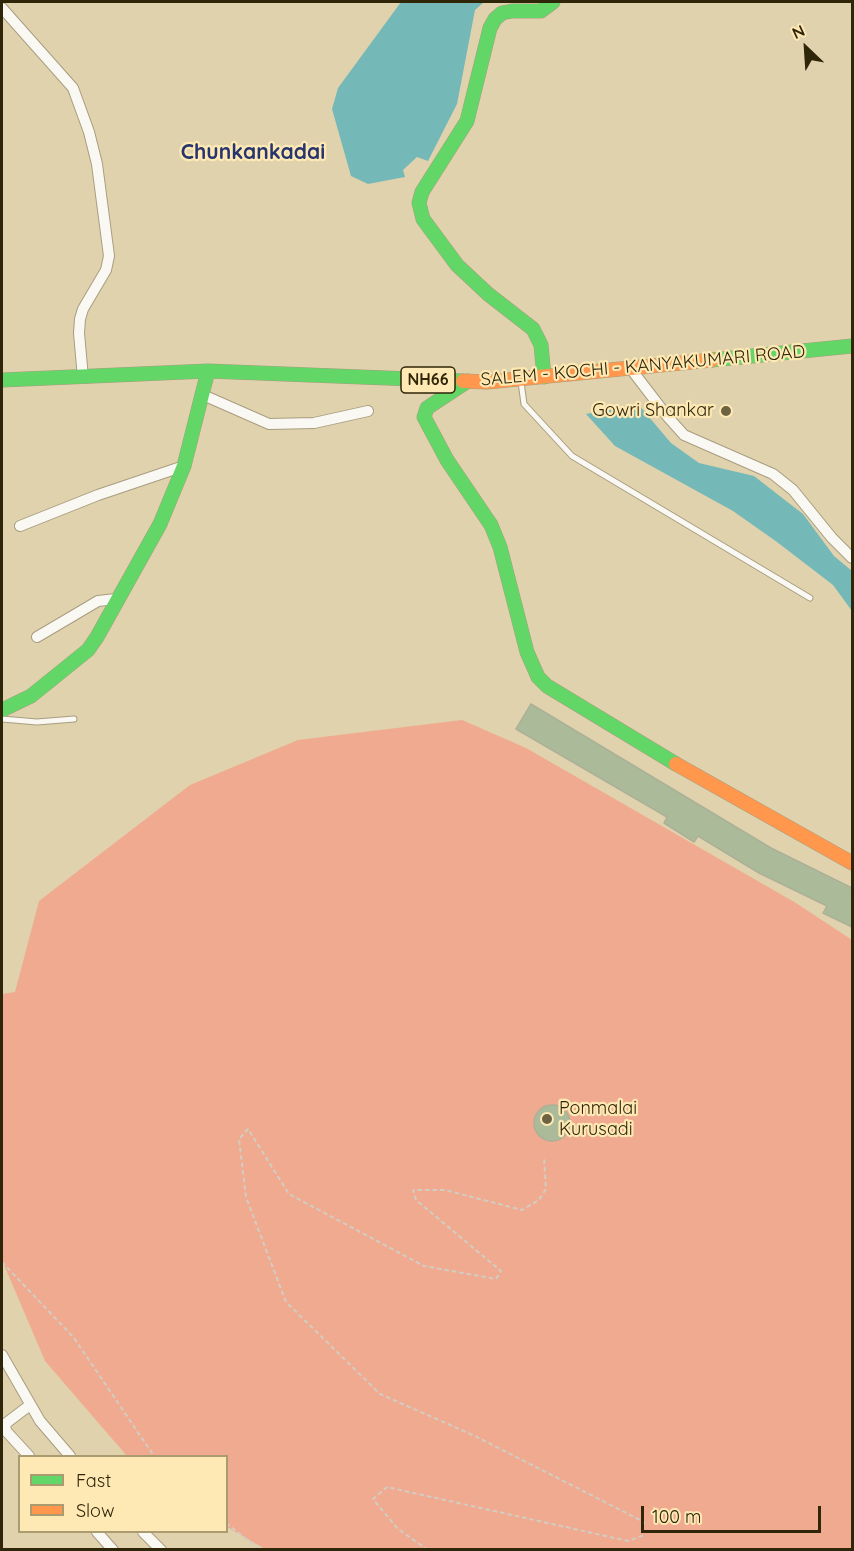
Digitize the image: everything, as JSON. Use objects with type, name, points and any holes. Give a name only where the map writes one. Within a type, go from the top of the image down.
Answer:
[{"type":"main road","points":[[544,377],[541,345],[533,328],[488,294],[457,265],[423,219],[419,203],[422,192],[467,121],[490,28],[495,19],[502,13],[512,11],[541,11],[553,2]]},
{"type":"main road","name":"SALEM - KOCHI - KANYAKUMARI ROAD","points":[[2,380],[208,371],[468,381],[521,379],[852,346]]},
{"type":"main road","points":[[2,710],[25,700],[88,650],[160,524],[184,466],[208,371]]},
{"type":"main road","points":[[468,381],[427,408],[424,417],[447,460],[491,525],[500,547],[527,652],[538,677],[547,686],[718,789],[852,863]]},
{"type":"street","points":[[2,8],[73,88],[97,164],[109,256],[106,270],[83,309],[80,319],[83,378]]},
{"type":"street","points":[[631,369],[684,435],[773,474],[793,490],[832,538],[852,558]]},
{"type":"street","points":[[203,395],[269,424],[314,423],[368,411]]},
{"type":"street","points":[[20,526],[98,495],[184,466]]},
{"type":"street","points":[[37,637],[101,600],[116,599]]},
{"type":"street","points":[[2,1355],[30,1405],[53,1439],[69,1455]]},
{"type":"street","points":[[28,1455],[6,1431],[5,1424],[30,1405]]},
{"type":"street","points":[[98,1533],[114,1550]]},
{"type":"street","points":[[145,1533],[161,1550]]},
{"type":"lane","points":[[521,379],[524,404],[572,456],[810,598]]},
{"type":"lane","points":[[2,719],[37,722],[74,719]]},
{"type":"path","points":[[428,1550],[398,1529],[373,1499],[387,1487],[628,1541],[642,1536],[644,1522],[475,1436],[380,1394],[286,1302],[246,1197],[239,1139],[248,1129],[289,1194],[424,1266],[496,1279],[501,1271],[416,1200],[413,1190],[445,1190],[522,1210],[539,1200],[546,1190],[544,1158]]},
{"type":"path","points":[[2,1262],[74,1338],[153,1455]]},
{"type":"path","points":[[228,1524],[260,1550]]},
{"type":"shaded area","points":[[462,720],[526,748],[796,903],[852,940],[852,1549],[265,1549],[228,1528],[228,1455],[126,1455],[45,1361],[2,1260],[2,994],[15,992],[39,901],[190,785],[298,740]]},
{"type":"water","points":[[401,2],[484,2],[475,10],[457,104],[428,161],[417,157],[403,170],[405,177],[368,184],[351,176],[332,109],[338,88]]},
{"type":"water","points":[[638,404],[671,443],[699,463],[754,476],[803,514],[834,556],[852,571],[852,611],[833,585],[777,542],[733,511],[615,446],[586,414]]},
{"type":"building","points":[[531,704],[771,848],[852,888],[852,927],[823,913],[827,906],[759,873],[698,836],[694,842],[664,823],[667,817],[516,729]]},
{"type":"building","points":[[552,1105],[565,1110],[570,1123],[565,1136],[552,1141],[539,1136],[534,1123],[539,1110]]},
{"type":"traffic: fast","points":[[544,377],[541,345],[533,329],[488,294],[457,265],[423,219],[419,203],[422,192],[467,121],[490,28],[495,19],[502,13],[512,11],[541,11],[553,2]]},
{"type":"traffic: fast","points":[[712,360],[852,346]]},
{"type":"traffic: fast","points":[[2,710],[31,696],[88,650],[97,637],[160,524],[184,466],[208,371]]},
{"type":"traffic: fast","points":[[2,380],[208,371],[463,381]]},
{"type":"traffic: fast","points":[[468,381],[427,408],[424,417],[447,460],[491,525],[500,547],[527,652],[538,677],[547,686],[676,764]]},
{"type":"traffic: slow","points":[[463,381],[487,382],[712,360]]},
{"type":"traffic: slow","points":[[676,764],[852,863]]},
{"type":"place","name":"Gowri Shankar","points":[[726,411]]},
{"type":"place","name":"Ponmalai Kurusadi","points":[[547,1119]]},
{"type":"district","name":"Chunkankadai","points":[[253,153]]}]
